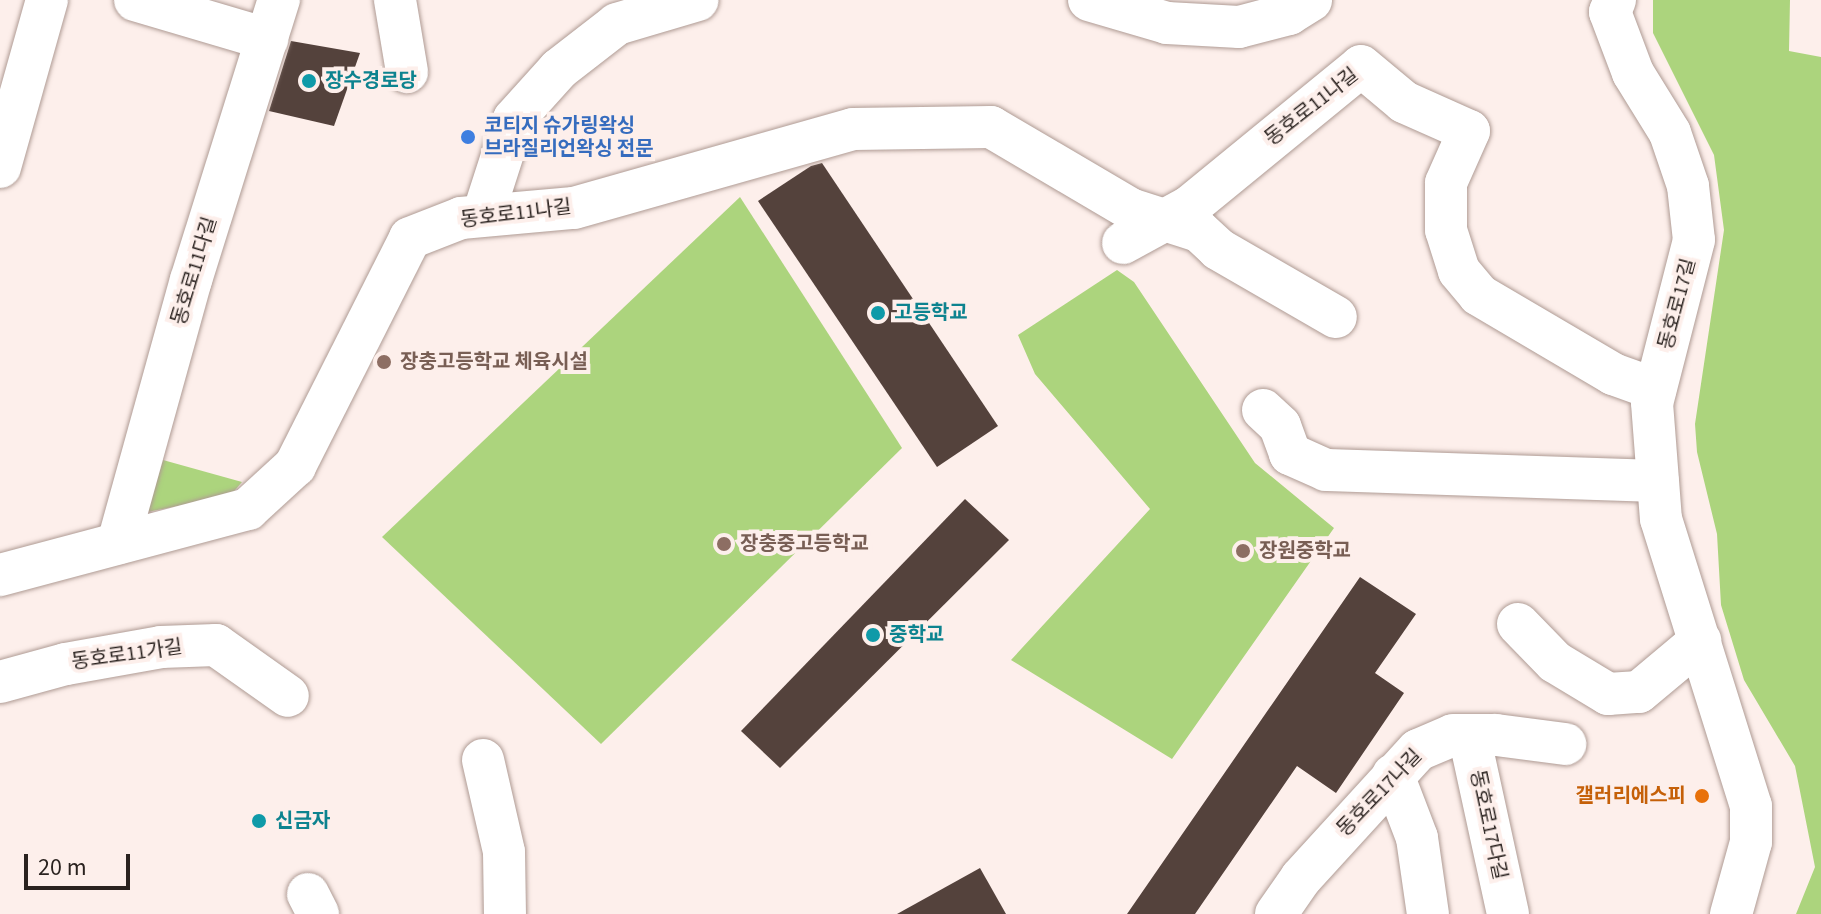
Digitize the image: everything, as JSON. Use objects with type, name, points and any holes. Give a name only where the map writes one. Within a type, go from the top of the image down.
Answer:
[{"type":"street","points":[[0,167],[47,0]]},
{"type":"street","points":[[135,0],[273,19]]},
{"type":"street","points":[[395,0],[407,72]]},
{"type":"street","points":[[483,215],[514,119],[559,69],[642,8],[698,0]]},
{"type":"street","points":[[1089,0],[1167,23],[1239,27],[1289,14],[1311,0]]},
{"type":"street","name":"동호로17길","points":[[1615,0],[1610,12],[1633,73],[1670,133],[1688,186],[1694,240],[1652,403],[1661,519],[1751,806],[1751,842],[1731,914]]},
{"type":"street","name":"동호로11다길","points":[[118,543],[191,280],[273,19]]},
{"type":"street","name":"동호로11나길","points":[[1123,243],[1189,207],[1361,66],[1404,102],[1469,131],[1446,183],[1446,230],[1459,271],[1479,295],[1613,374],[1655,389]]},
{"type":"street","name":"동호로11나길","points":[[0,575],[248,509],[295,466],[410,238],[461,218],[574,208],[853,129],[991,127],[1130,209],[1199,231],[1218,249],[1336,317]]},
{"type":"street","points":[[1263,410],[1280,426],[1290,454],[1326,470],[1658,481]]},
{"type":"street","points":[[1518,624],[1555,662],[1608,694],[1639,692],[1700,641]]},
{"type":"street","name":"동호로11가길","points":[[0,682],[66,664],[161,647],[216,645],[288,696]]},
{"type":"street","name":"동호로17나길","points":[[1276,914],[1301,878],[1418,750],[1453,735],[1565,744]]},
{"type":"street","name":"동호로17다길","points":[[1469,735],[1508,914]]},
{"type":"street","points":[[483,760],[504,852],[505,914]]},
{"type":"street","points":[[1393,775],[1417,838],[1428,914]]},
{"type":"green space","points":[[1653,0],[1790,0],[1789,51],[1821,57],[1821,914],[1796,914],[1815,867],[1795,766],[1744,680],[1721,605],[1717,534],[1697,452],[1695,424],[1724,230],[1714,155],[1653,33]]},
{"type":"green space","points":[[740,197],[902,448],[601,744],[382,537]]},
{"type":"green space","points":[[1117,270],[1134,282],[1255,463],[1334,528],[1172,759],[1011,660],[1150,509],[1035,374],[1018,335]]},
{"type":"green space","points":[[163,460],[242,482],[230,496],[147,512]]},
{"type":"building","name":"장수경로당","points":[[291,41],[360,53],[334,126],[269,111]]},
{"type":"building","name":"고등학교","points":[[822,163],[998,426],[937,467],[758,201],[811,166]]},
{"type":"building","name":"중학교","points":[[965,499],[1009,540],[780,768],[741,731]]},
{"type":"building","points":[[1360,577],[1416,614],[1375,673],[1404,693],[1336,793],[1297,766],[1195,914],[1127,914]]},
{"type":"building","points":[[980,868],[1006,914],[897,914]]},
{"type":"place","name":"장수경로당","points":[[309,81]]},
{"type":"place","name":"코티지 슈가링왁싱 브라질리언왁싱 전문","points":[[468,137]]},
{"type":"place","name":"고등학교","points":[[878,313]]},
{"type":"place","name":"장충고등학교 체육시설","points":[[384,362]]},
{"type":"place","name":"장충중고등학교","points":[[724,544]]},
{"type":"place","name":"장원중학교","points":[[1243,551]]},
{"type":"place","name":"중학교","points":[[873,635]]},
{"type":"place","name":"갤러리에스피","points":[[1702,796]]},
{"type":"place","name":"신금자","points":[[259,821]]}]
